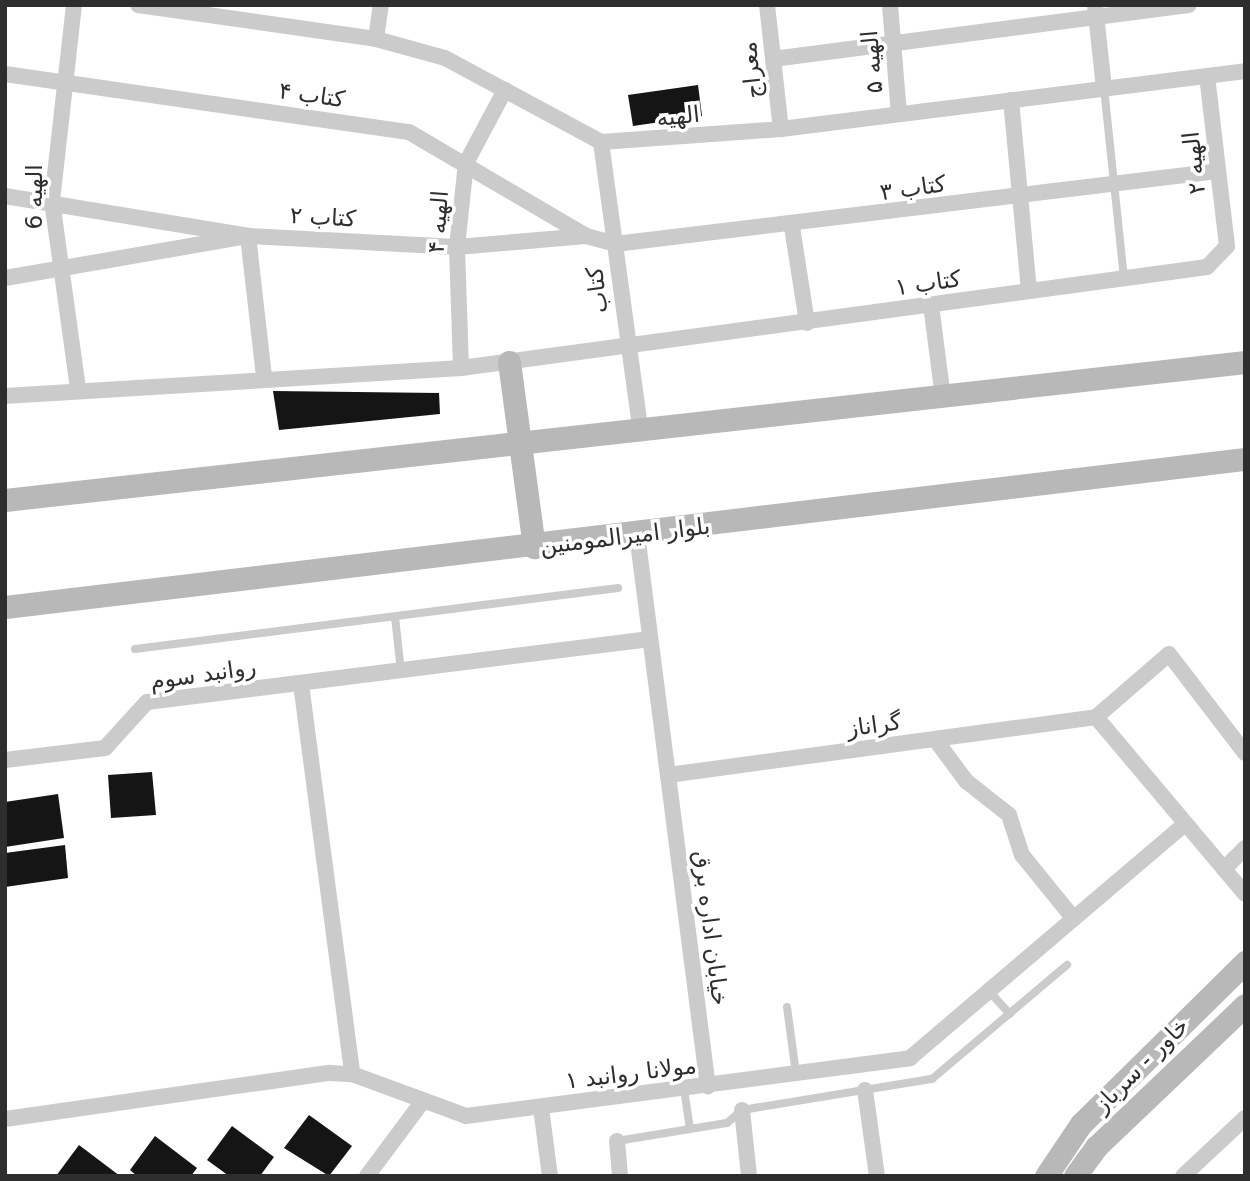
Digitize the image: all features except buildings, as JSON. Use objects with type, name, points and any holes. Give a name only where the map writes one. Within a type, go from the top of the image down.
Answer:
[{"type":"street","name":"الهیه 6","points":[[74,5],[63,83],[52,201],[78,388]]},
{"type":"street","points":[[138,5],[376,39],[445,58],[601,142]]},
{"type":"street","points":[[376,39],[381,5]]},
{"type":"street","name":"معراج","points":[[767,5],[781,129]]},
{"type":"street","name":"الهیه ۵","points":[[890,5],[899,114]]},
{"type":"street","points":[[774,59],[1096,11],[1189,5]]},
{"type":"street","points":[[1096,11],[1104,88]]},
{"type":"street","name":"الهیه","points":[[601,142],[781,129],[1245,71]]},
{"type":"street","name":"کتاب ۴","points":[[5,74],[409,132],[466,163],[586,236]]},
{"type":"street","name":"الهیه ۲","points":[[1207,76],[1227,246]]},
{"type":"street","name":"الهیه ۴","points":[[461,368],[457,247],[466,163],[505,90]]},
{"type":"street","points":[[1012,100],[1029,291]]},
{"type":"street","name":"کتاب","points":[[601,142],[627,349],[641,433]]},
{"type":"street","name":"کتاب ۳","points":[[615,244],[792,227],[1218,171]]},
{"type":"street","points":[[5,196],[52,201],[248,236],[264,377]]},
{"type":"street","points":[[792,227],[807,323]]},
{"type":"street","name":"کتاب ۲","points":[[5,278],[61,273],[248,236],[457,247],[586,236]]},
{"type":"street","points":[[586,236],[615,244]]},
{"type":"street","name":"کتاب ۱","points":[[5,396],[78,388],[461,368],[627,349],[1207,267],[1227,246]]},
{"type":"street","points":[[931,305],[943,397]]},
{"type":"street","points":[[509,362],[534,547]]},
{"type":"street","points":[[5,500],[522,447],[1245,362]]},
{"type":"street","name":"بلوار امیرالمومنین","points":[[5,607],[534,547],[1245,459]]},
{"type":"street","points":[[637,534],[668,775]]},
{"type":"street","name":"روانبد سوم","points":[[5,760],[105,748],[147,702],[650,639]]},
{"type":"street","points":[[1245,753],[1169,654],[1096,717],[1245,894]]},
{"type":"street","points":[[301,684],[352,1074]]},
{"type":"street","name":"گراناز","points":[[668,775],[1096,717]]},
{"type":"street","points":[[935,739],[966,781],[1009,815],[1023,855],[1074,919]]},
{"type":"street","name":"خیابان اداره برق","points":[[668,775],[708,1086]]},
{"type":"street","name":"مولانا روانبد ۱","points":[[5,1119],[352,1074],[466,1116],[910,1058],[1185,824]]},
{"type":"street","points":[[1224,869],[1245,848]]},
{"type":"street","name":"خاور - سرباز","points":[[1046,1176],[1081,1124],[1245,962]]},
{"type":"street","name":"خاور - سرباز","points":[[1075,1176],[1096,1147],[1245,1005]]},
{"type":"street","points":[[865,1090],[877,1176]]},
{"type":"street","points":[[367,1176],[423,1101]]},
{"type":"street","points":[[541,1108],[550,1176]]},
{"type":"street","points":[[742,1110],[749,1176]]},
{"type":"street","points":[[1183,1176],[1245,1118]]},
{"type":"street","points":[[617,1141],[620,1176]]},
{"type":"lane","points":[[1104,88],[1124,278]]},
{"type":"lane","points":[[135,649],[618,588]]},
{"type":"lane","points":[[395,617],[401,671]]},
{"type":"lane","points":[[617,1141],[727,1123],[742,1110],[932,1079],[1067,965]]},
{"type":"lane","points":[[989,991],[1010,1014]]},
{"type":"lane","points":[[787,1007],[796,1074]]},
{"type":"lane","points":[[684,1089],[690,1129]]}]
